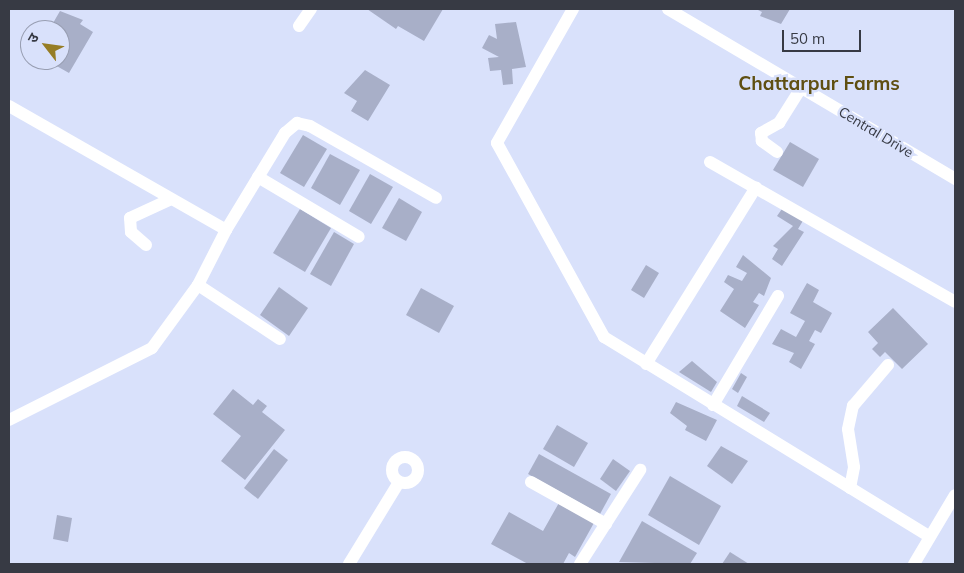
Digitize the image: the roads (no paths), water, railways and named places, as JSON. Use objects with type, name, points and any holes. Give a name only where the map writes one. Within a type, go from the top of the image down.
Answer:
[{"type":"street","points":[[299,26],[311,9]]},
{"type":"street","points":[[574,9],[497,143],[604,337],[930,537]]},
{"type":"street","name":"Central Drive","points":[[668,9],[955,180]]},
{"type":"street","points":[[777,152],[762,141],[761,133],[780,123],[801,88]]},
{"type":"street","points":[[9,106],[169,200],[226,230]]},
{"type":"street","points":[[9,420],[145,354],[198,285],[226,230],[285,133],[300,122],[436,198]]},
{"type":"street","points":[[710,162],[955,302]]},
{"type":"street","points":[[258,176],[360,238]]},
{"type":"street","points":[[646,364],[756,187]]},
{"type":"street","points":[[146,244],[131,232],[130,218],[169,200]]},
{"type":"street","points":[[198,285],[280,339]]},
{"type":"street","points":[[713,405],[778,296]]},
{"type":"street","points":[[850,488],[854,467],[848,429],[853,406],[888,365]]},
{"type":"street","points":[[580,564],[640,470]]},
{"type":"street","points":[[349,564],[399,482]]},
{"type":"street","points":[[531,482],[606,524]]},
{"type":"street","points":[[914,564],[955,495]]},
{"type":"district","name":"Chattarpur Farms","points":[[819,84]]}]
